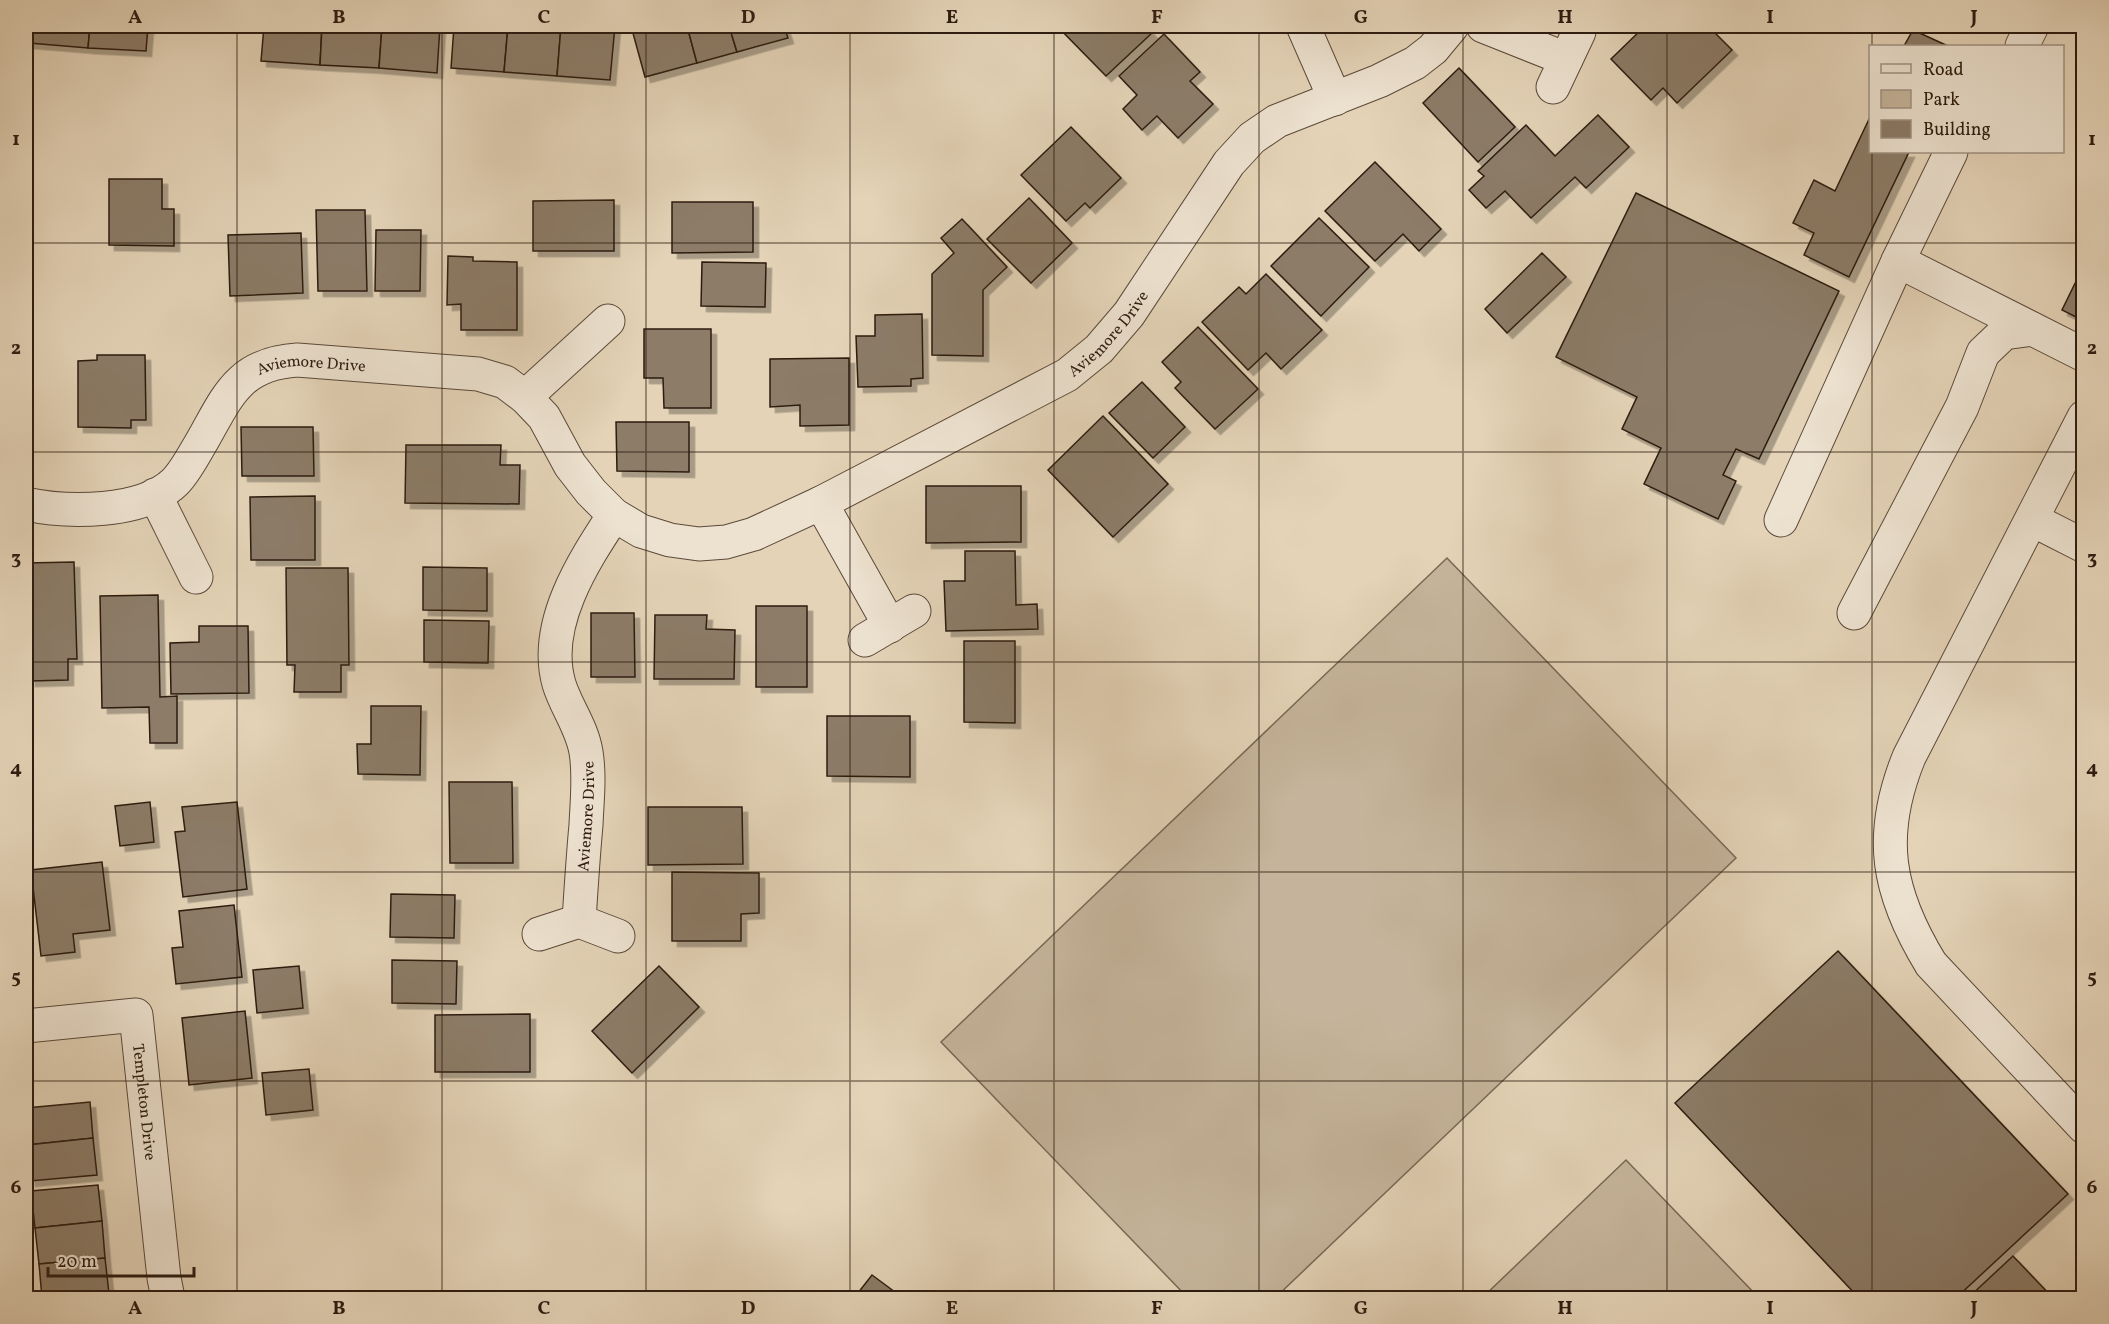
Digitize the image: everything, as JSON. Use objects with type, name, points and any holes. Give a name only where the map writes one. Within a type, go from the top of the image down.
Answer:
[{"type":"street","points":[[1303,26],[1335,99]]},
{"type":"street","name":"Aviemore Drive","points":[[26,504],[68,510],[98,509],[127,504],[155,495],[174,483],[189,464],[231,392],[243,378],[259,367],[277,361],[297,360],[478,374],[504,382],[525,397],[544,417],[570,465],[591,492],[614,515],[642,531],[670,540],[699,544],[726,542],[754,534],[821,503],[1067,375],[1099,349],[1129,314],[1229,163],[1252,138],[1277,121],[1379,81],[1415,63],[1433,48],[1452,26]]},
{"type":"street","points":[[1483,26],[1566,59]]},
{"type":"street","points":[[2022,45],[2032,26]]},
{"type":"street","points":[[1781,520],[1898,261],[1951,153]]},
{"type":"street","points":[[1898,261],[2084,355]]},
{"type":"street","points":[[525,397],[608,321]]},
{"type":"street","points":[[1854,614],[1962,407],[1983,353],[2004,333],[2032,329]]},
{"type":"street","points":[[2084,417],[1909,757],[1893,806],[1889,839],[1895,886],[1916,939],[1931,964],[2084,1127]]},
{"type":"street","points":[[155,495],[196,577]]},
{"type":"street","points":[[821,503],[890,626]]},
{"type":"street","name":"Aviemore Drive","points":[[579,921],[588,782],[586,751],[576,719],[559,684],[555,655],[560,622],[571,587],[585,559],[614,515]]},
{"type":"street","points":[[2033,520],[2084,546]]},
{"type":"street","points":[[538,934],[579,921],[618,936]]},
{"type":"street","name":"Templeton Drive","points":[[26,1026],[136,1015],[162,1266],[168,1299]]},
{"type":"green space","points":[[1447,558],[1736,858],[1275,1298],[1188,1298],[941,1042]]},
{"type":"green space","points":[[1626,1160],[1759,1298],[1482,1298]]},
{"type":"building","points":[[26,26],[30,26],[29,43],[26,43]]},
{"type":"building","points":[[30,26],[90,26],[88,48],[29,43]]},
{"type":"building","points":[[90,26],[148,26],[146,51],[88,48]]},
{"type":"building","points":[[264,26],[322,26],[320,65],[261,61]]},
{"type":"building","points":[[322,26],[382,26],[379,68],[320,65]]},
{"type":"building","points":[[382,26],[440,26],[437,73],[379,68]]},
{"type":"building","points":[[454,26],[508,26],[504,72],[451,68]]},
{"type":"building","points":[[508,26],[561,26],[557,76],[504,72]]},
{"type":"building","points":[[561,26],[615,26],[610,80],[557,76]]},
{"type":"building","points":[[631,26],[687,26],[697,63],[645,77]]},
{"type":"building","points":[[687,26],[729,26],[737,52],[697,63]]},
{"type":"building","points":[[729,26],[784,26],[788,38],[737,52]]},
{"type":"building","points":[[1057,26],[1145,26],[1152,33],[1106,76]]},
{"type":"building","points":[[1645,26],[1708,26],[1732,50],[1677,103],[1663,88],[1651,100],[1611,59]]},
{"type":"building","points":[[1913,30],[1946,45],[1905,45]]},
{"type":"building","points":[[1164,34],[1200,72],[1190,81],[1213,104],[1178,138],[1157,116],[1142,130],[1123,109],[1137,95],[1119,76]]},
{"type":"building","points":[[1459,68],[1515,127],[1478,162],[1423,103]]},
{"type":"building","points":[[1598,115],[1629,147],[1586,188],[1575,177],[1531,218],[1505,191],[1486,208],[1469,190],[1484,176],[1478,171],[1526,125],[1555,156]]},
{"type":"building","points":[[1869,119],[1869,153],[1909,153],[1849,277],[1804,255],[1814,233],[1793,223],[1814,180],[1835,191]]},
{"type":"building","points":[[1071,127],[1121,178],[1090,208],[1085,203],[1066,221],[1021,175]]},
{"type":"building","points":[[1375,162],[1441,229],[1419,251],[1403,234],[1375,261],[1325,211]]},
{"type":"building","points":[[109,179],[162,179],[162,209],[174,209],[174,246],[109,245]]},
{"type":"building","points":[[1636,193],[1839,291],[1759,459],[1736,449],[1723,475],[1736,481],[1718,519],[1644,484],[1661,448],[1622,429],[1637,397],[1556,357]]},
{"type":"building","points":[[1029,198],[1072,243],[1031,283],[987,239]]},
{"type":"building","points":[[614,200],[614,251],[533,251],[533,201]]},
{"type":"building","points":[[672,202],[753,202],[753,252],[672,253]]},
{"type":"building","points":[[316,210],[365,210],[367,291],[318,291]]},
{"type":"building","points":[[1319,218],[1369,267],[1321,316],[1271,266]]},
{"type":"building","points":[[962,219],[1007,267],[983,290],[983,356],[932,355],[932,274],[954,253],[941,238]]},
{"type":"building","points":[[376,230],[421,230],[420,291],[375,291]]},
{"type":"building","points":[[301,233],[303,293],[230,296],[228,235]]},
{"type":"building","points":[[1542,253],[1566,277],[1507,333],[1485,309]]},
{"type":"building","points":[[448,256],[473,257],[473,261],[517,262],[517,330],[461,330],[461,304],[447,305]]},
{"type":"building","points":[[702,262],[766,263],[765,307],[701,306]]},
{"type":"building","points":[[2084,265],[2084,321],[2062,310]]},
{"type":"building","points":[[1266,274],[1322,330],[1281,369],[1266,353],[1248,370],[1202,322],[1239,287],[1246,294]]},
{"type":"building","points":[[922,314],[923,378],[911,379],[911,386],[858,387],[856,336],[875,336],[875,315]]},
{"type":"building","points":[[1198,327],[1258,389],[1215,429],[1175,388],[1181,382],[1162,362]]},
{"type":"building","points":[[644,329],[711,329],[711,408],[664,408],[663,378],[644,378]]},
{"type":"building","points":[[97,355],[145,355],[146,420],[131,420],[131,428],[78,427],[78,361],[97,360]]},
{"type":"building","points":[[849,358],[849,425],[800,426],[800,405],[770,407],[770,359]]},
{"type":"building","points":[[1142,382],[1185,427],[1153,458],[1109,413]]},
{"type":"building","points":[[1103,416],[1168,484],[1113,537],[1048,470]]},
{"type":"building","points":[[616,422],[689,422],[689,472],[617,471]]},
{"type":"building","points":[[241,427],[313,427],[314,476],[242,476]]},
{"type":"building","points":[[406,445],[501,445],[500,465],[520,465],[519,504],[405,503]]},
{"type":"building","points":[[926,486],[1021,486],[1021,542],[926,543]]},
{"type":"building","points":[[315,496],[315,560],[251,560],[250,497]]},
{"type":"building","points":[[965,551],[1015,551],[1016,605],[1037,604],[1038,629],[946,631],[944,581],[965,581]]},
{"type":"building","points":[[74,562],[77,659],[68,659],[68,680],[30,681],[29,660],[26,660],[26,563]]},
{"type":"building","points":[[423,567],[487,568],[487,611],[423,610]]},
{"type":"building","points":[[286,568],[348,568],[349,665],[341,665],[341,692],[294,692],[295,665],[287,665]]},
{"type":"building","points":[[158,595],[160,697],[177,696],[177,743],[150,743],[149,707],[102,708],[100,596]]},
{"type":"building","points":[[756,606],[807,606],[807,687],[756,687]]},
{"type":"building","points":[[591,613],[634,613],[635,677],[591,677]]},
{"type":"building","points":[[655,615],[707,615],[706,629],[735,630],[734,679],[654,679]]},
{"type":"building","points":[[424,620],[489,621],[488,663],[424,662]]},
{"type":"building","points":[[199,626],[248,626],[249,693],[171,694],[170,643],[199,642]]},
{"type":"building","points":[[964,641],[1015,641],[1015,723],[964,722]]},
{"type":"building","points":[[371,706],[421,706],[420,775],[358,774],[357,744],[371,744]]},
{"type":"building","points":[[827,716],[910,716],[910,777],[827,776]]},
{"type":"building","points":[[449,782],[512,782],[513,863],[450,863]]},
{"type":"building","points":[[150,802],[154,842],[120,846],[115,806]]},
{"type":"building","points":[[237,802],[247,889],[183,897],[175,832],[185,831],[182,807]]},
{"type":"building","points":[[648,807],[742,807],[743,864],[648,865]]},
{"type":"building","points":[[102,862],[110,930],[73,934],[75,952],[41,956],[31,870]]},
{"type":"building","points":[[672,872],[759,873],[759,913],[741,914],[741,941],[672,941]]},
{"type":"building","points":[[391,894],[455,895],[454,938],[390,937]]},
{"type":"building","points":[[234,905],[242,977],[176,984],[172,948],[183,947],[179,911]]},
{"type":"building","points":[[1838,951],[2068,1194],[1956,1298],[1859,1298],[1675,1103]]},
{"type":"building","points":[[392,960],[457,961],[456,1004],[392,1003]]},
{"type":"building","points":[[299,966],[303,1008],[257,1013],[253,970]]},
{"type":"building","points":[[659,966],[699,1007],[632,1073],[592,1031]]},
{"type":"building","points":[[245,1011],[252,1078],[189,1085],[182,1018]]},
{"type":"building","points":[[530,1014],[530,1072],[435,1072],[435,1015]]},
{"type":"building","points":[[309,1069],[313,1110],[266,1115],[262,1073]]},
{"type":"building","points":[[90,1102],[93,1138],[27,1145],[26,1108]]},
{"type":"building","points":[[93,1138],[97,1175],[30,1181],[27,1145]]},
{"type":"building","points":[[98,1185],[102,1221],[35,1228],[31,1191]]},
{"type":"building","points":[[102,1221],[105,1258],[39,1264],[35,1228]]},
{"type":"building","points":[[2013,1256],[2053,1298],[1968,1298]]},
{"type":"building","points":[[105,1258],[109,1294],[42,1298],[39,1264]]},
{"type":"building","points":[[872,1275],[903,1298],[854,1298]]},
{"type":"building","points":[[109,1294],[109,1298],[65,1298]]}]
